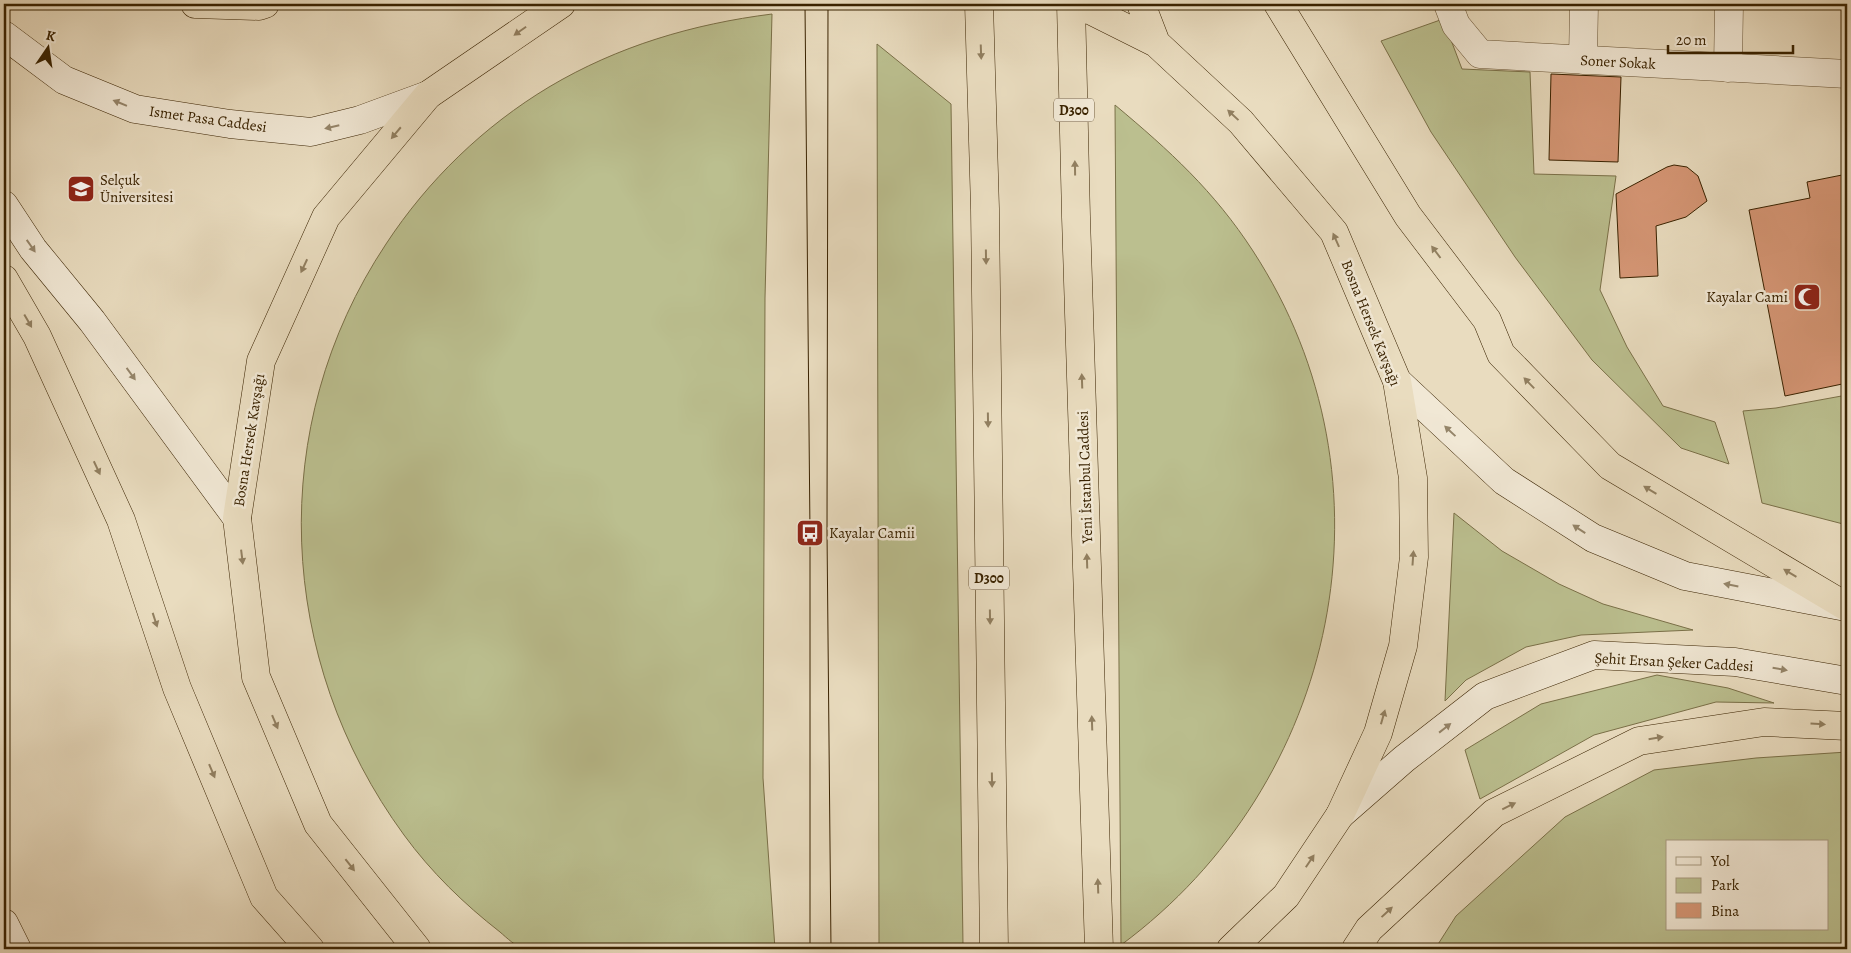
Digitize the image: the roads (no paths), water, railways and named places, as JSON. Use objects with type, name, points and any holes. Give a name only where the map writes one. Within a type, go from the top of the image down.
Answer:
[{"type":"highway","points":[[195,4],[259,6],[265,4]]},
{"type":"highway","name":"Bosna Hersek Kavşağı","points":[[417,949],[318,824],[256,677],[237,518],[261,361],[326,217],[428,95],[560,4]]},
{"type":"highway","name":"D300","points":[[979,4],[985,209],[994,948]]},
{"type":"highway","name":"Yeni İstanbul Caddesi","points":[[1071,4],[1099,942]]},
{"type":"highway","name":"Bosna Hersek Kavşağı","points":[[1078,4],[1156,42],[1241,122],[1334,232],[1397,381],[1413,478],[1414,556],[1403,646],[1378,733],[1340,815],[1286,896],[1231,949]]},
{"type":"highway","points":[[1140,4],[1156,42]]},
{"type":"highway","points":[[1278,4],[1408,216],[1486,320],[1501,354],[1610,466],[1847,607]]},
{"type":"highway","points":[[4,278],[37,336],[122,520],[177,688],[264,897],[310,949]]},
{"type":"highway","points":[[1356,949],[1369,929],[1494,813],[1640,741],[1764,722],[1847,726]]},
{"type":"highway","points":[[1253,949],[1286,896]]},
{"type":"street","name":"Soner Sokak","points":[[1448,4],[1456,25],[1480,54],[1847,74]]},
{"type":"street","points":[[1583,60],[1584,4]]},
{"type":"street","points":[[1728,68],[1729,4]]},
{"type":"street","name":"Ismet Pasa Caddesi","points":[[4,35],[64,80],[135,109],[230,124],[311,132],[360,120],[428,95]]},
{"type":"street","points":[[4,206],[33,249],[92,321],[237,518]]},
{"type":"street","points":[[1397,381],[1504,481],[1593,538],[1685,576],[1847,607]]},
{"type":"street","name":"Şehit Ersan Şeker Caddesi","points":[[1340,815],[1404,759],[1485,696],[1594,655],[1735,662],[1847,681]]},
{"type":"street","points":[[4,923],[17,949]]},
{"type":"tram line","points":[[805,4],[810,533],[810,949]]},
{"type":"tram line","points":[[828,4],[827,532],[831,949]]},
{"type":"place","name":"Selçuk Üniversitesi","points":[[81,189]]},
{"type":"place","name":"Kayalar Cami","points":[[1807,297]]},
{"type":"place","name":"Kayalar Camii","points":[[810,533]]}]
